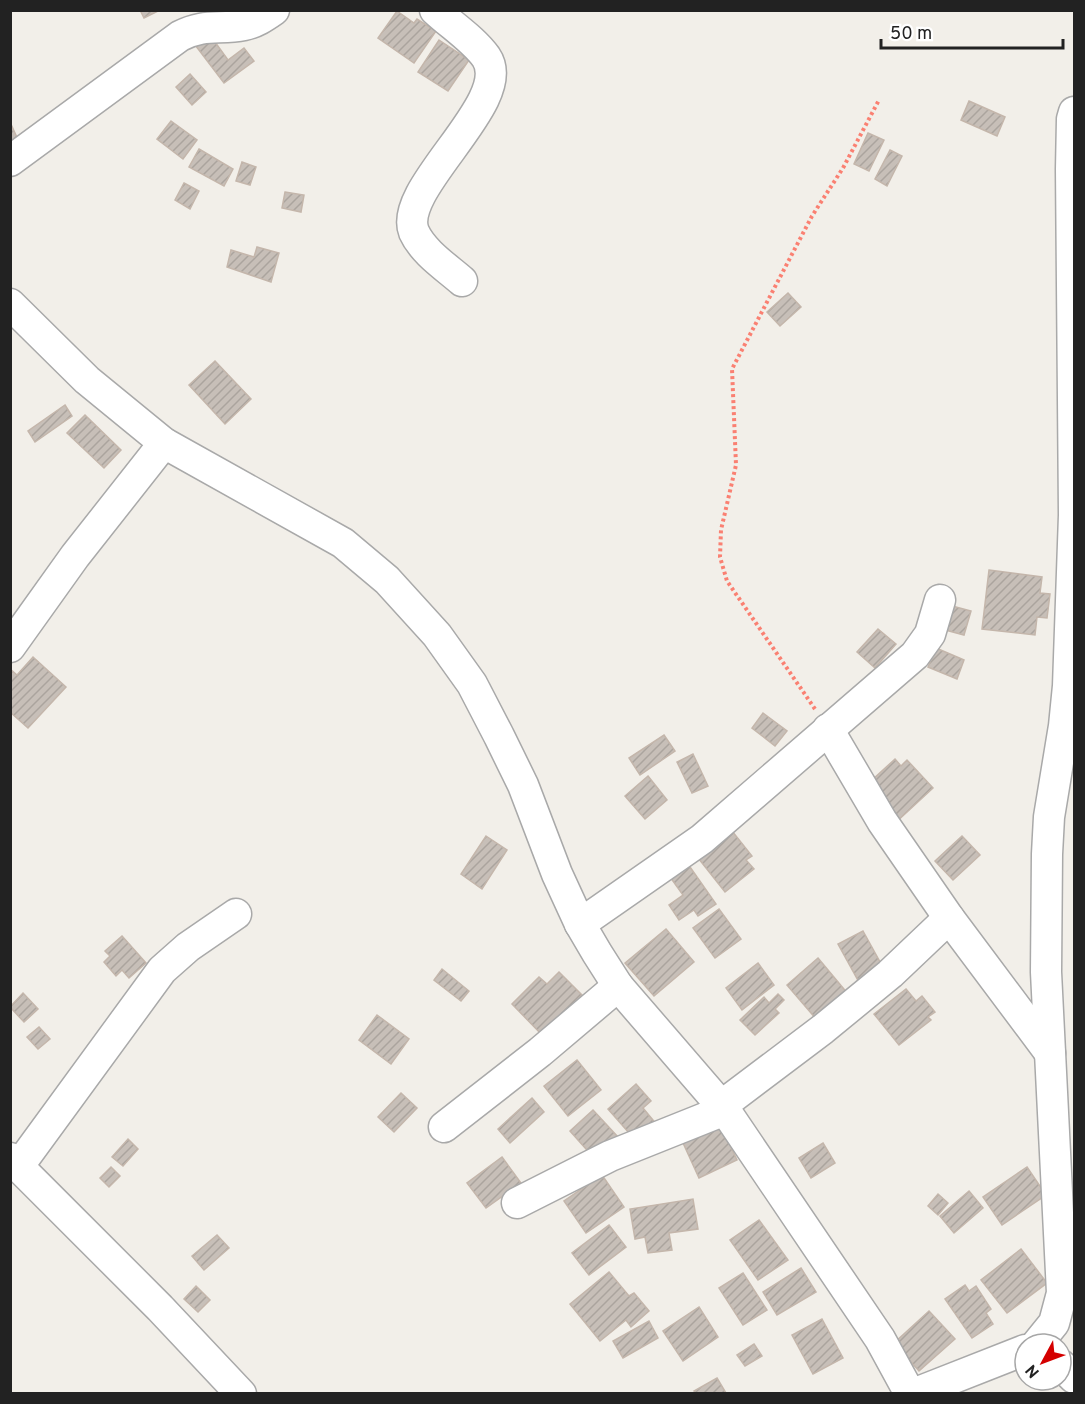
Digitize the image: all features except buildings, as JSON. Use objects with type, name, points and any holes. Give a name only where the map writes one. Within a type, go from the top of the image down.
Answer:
[{"type":"street","points":[[10,161],[180,36],[204,27],[244,25],[257,21],[274,10]]},
{"type":"street","points":[[435,10],[487,58],[492,74],[484,99],[420,196],[413,216],[413,230],[423,245],[462,281]]},
{"type":"street","points":[[1046,1332],[1054,1323],[1062,1293],[1046,972],[1047,854],[1049,818],[1068,686],[1074,515],[1071,170],[1074,112]]},
{"type":"street","points":[[10,304],[87,380],[164,443],[343,543],[387,580],[437,635],[472,684],[499,736],[523,785],[557,874],[580,924],[618,986],[723,1108],[880,1339],[912,1394],[1013,1354]]},
{"type":"street","points":[[10,647],[75,556],[164,443]]},
{"type":"street","points":[[580,924],[702,839],[921,648],[930,634],[940,600]]},
{"type":"street","points":[[828,729],[882,821],[949,918],[1050,1053]]},
{"type":"street","points":[[236,914],[188,947],[162,970],[14,1162],[160,1308],[241,1394]]},
{"type":"street","points":[[517,1203],[610,1156],[723,1108],[890,974],[949,918]]},
{"type":"street","points":[[444,1127],[540,1052],[618,986]]},
{"type":"path","points":[[828,729],[742,605],[727,581],[720,557],[721,530],[736,465],[732,369],[812,216],[843,168],[879,100]]}]
